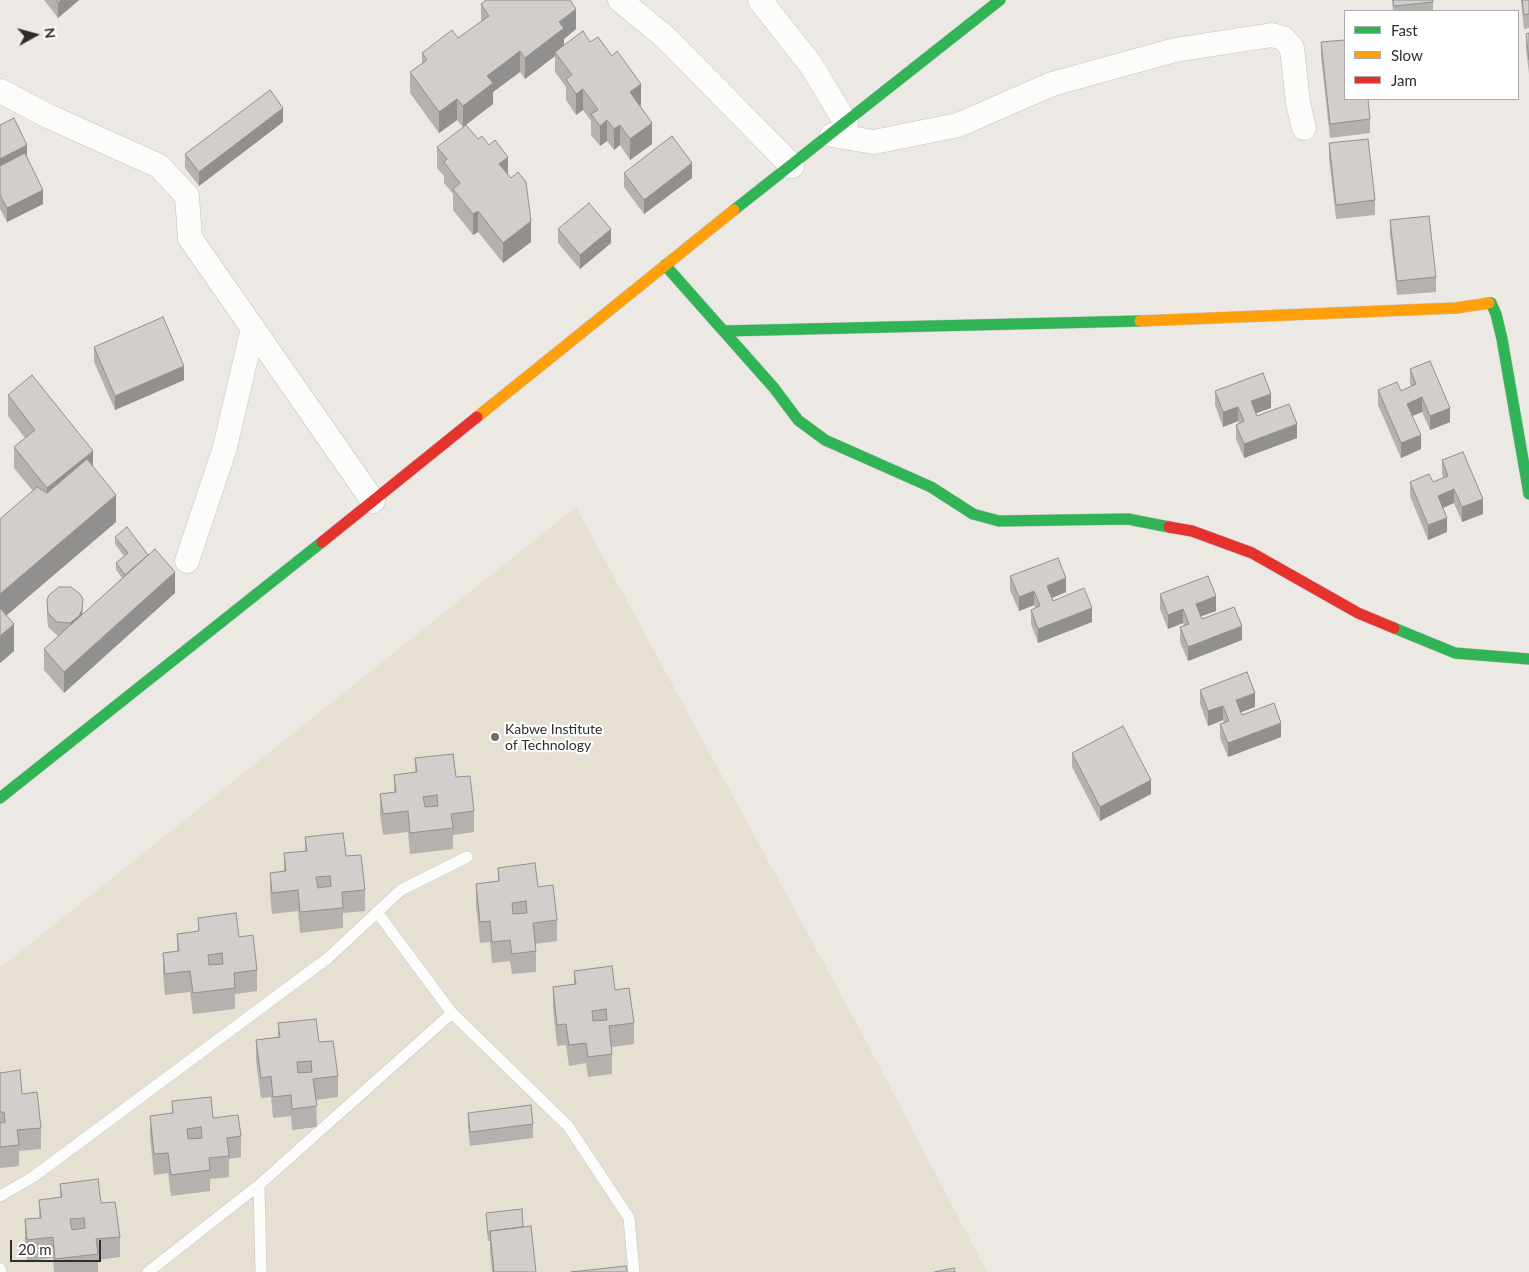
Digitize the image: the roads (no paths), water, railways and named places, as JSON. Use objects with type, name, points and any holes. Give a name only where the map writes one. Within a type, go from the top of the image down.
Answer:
[{"type":"street","points":[[620,0],[665,37],[792,166]]},
{"type":"street","points":[[760,0],[811,65],[839,129],[874,142],[958,125],[1052,84],[1175,50],[1272,35],[1283,38],[1292,48],[1298,103],[1304,128]]},
{"type":"street","points":[[0,798],[1000,0]]},
{"type":"street","points":[[0,91],[48,116],[159,166],[187,196],[190,238],[374,501]]},
{"type":"street","points":[[666,265],[774,388],[798,420],[825,440],[931,487],[973,514],[999,521],[1128,519],[1192,531],[1252,553],[1358,613],[1455,653],[1529,659]]},
{"type":"street","points":[[724,331],[1179,320],[1456,308],[1491,304],[1496,314],[1502,339],[1529,494]]},
{"type":"street","points":[[187,561],[224,451],[253,328]]},
{"type":"lane","points":[[0,1196],[33,1177],[328,958],[401,890],[467,858]]},
{"type":"lane","points":[[377,912],[452,1013],[568,1126],[628,1218],[634,1272]]},
{"type":"lane","points":[[148,1272],[259,1186],[452,1013]]},
{"type":"lane","points":[[259,1186],[261,1272]]},
{"type":"place","name":"Kabwe Institute of Technology","points":[[495,737]]}]
